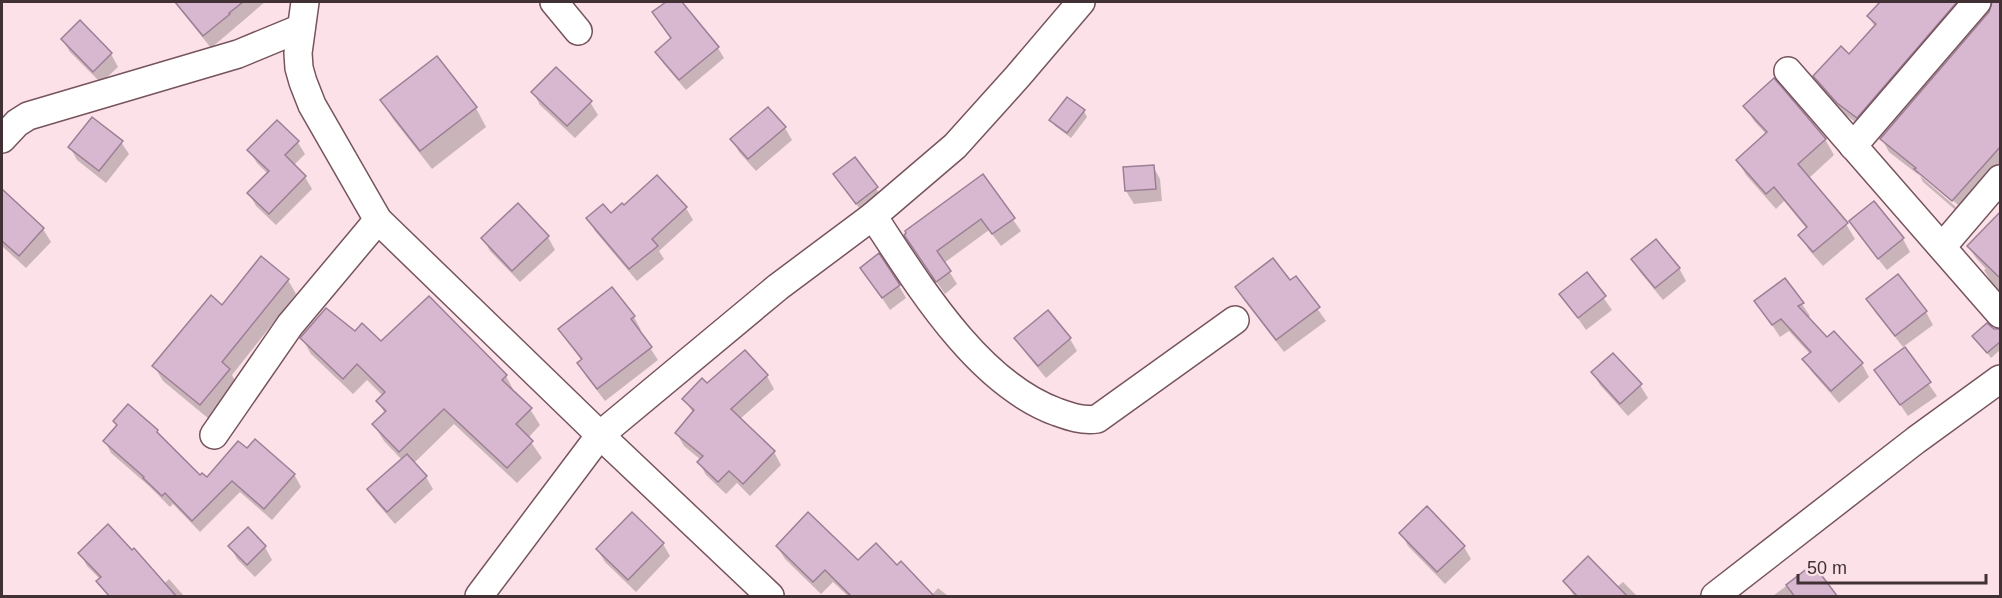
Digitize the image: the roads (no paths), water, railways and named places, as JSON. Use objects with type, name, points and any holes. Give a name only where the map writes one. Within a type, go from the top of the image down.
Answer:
[{"type":"street","points":[[554,2],[578,31]]},
{"type":"street","points":[[479,597],[600,435],[778,287],[873,216],[955,146],[1080,2]]},
{"type":"street","points":[[1853,146],[1977,2]]},
{"type":"street","points":[[2,139],[17,123],[28,116],[238,54],[267,43],[303,15]]},
{"type":"street","points":[[303,15],[299,68],[312,105],[378,220],[770,597]]},
{"type":"street","points":[[1788,71],[2001,314]]},
{"type":"street","points":[[1942,247],[2001,179]]},
{"type":"street","points":[[873,216],[920,285],[982,362],[1015,390],[1047,408],[1071,417],[1085,421],[1097,419],[1235,320]]},
{"type":"street","points":[[214,435],[290,325],[378,220]]},
{"type":"street","points":[[1715,597],[1916,440],[2001,379]]}]
